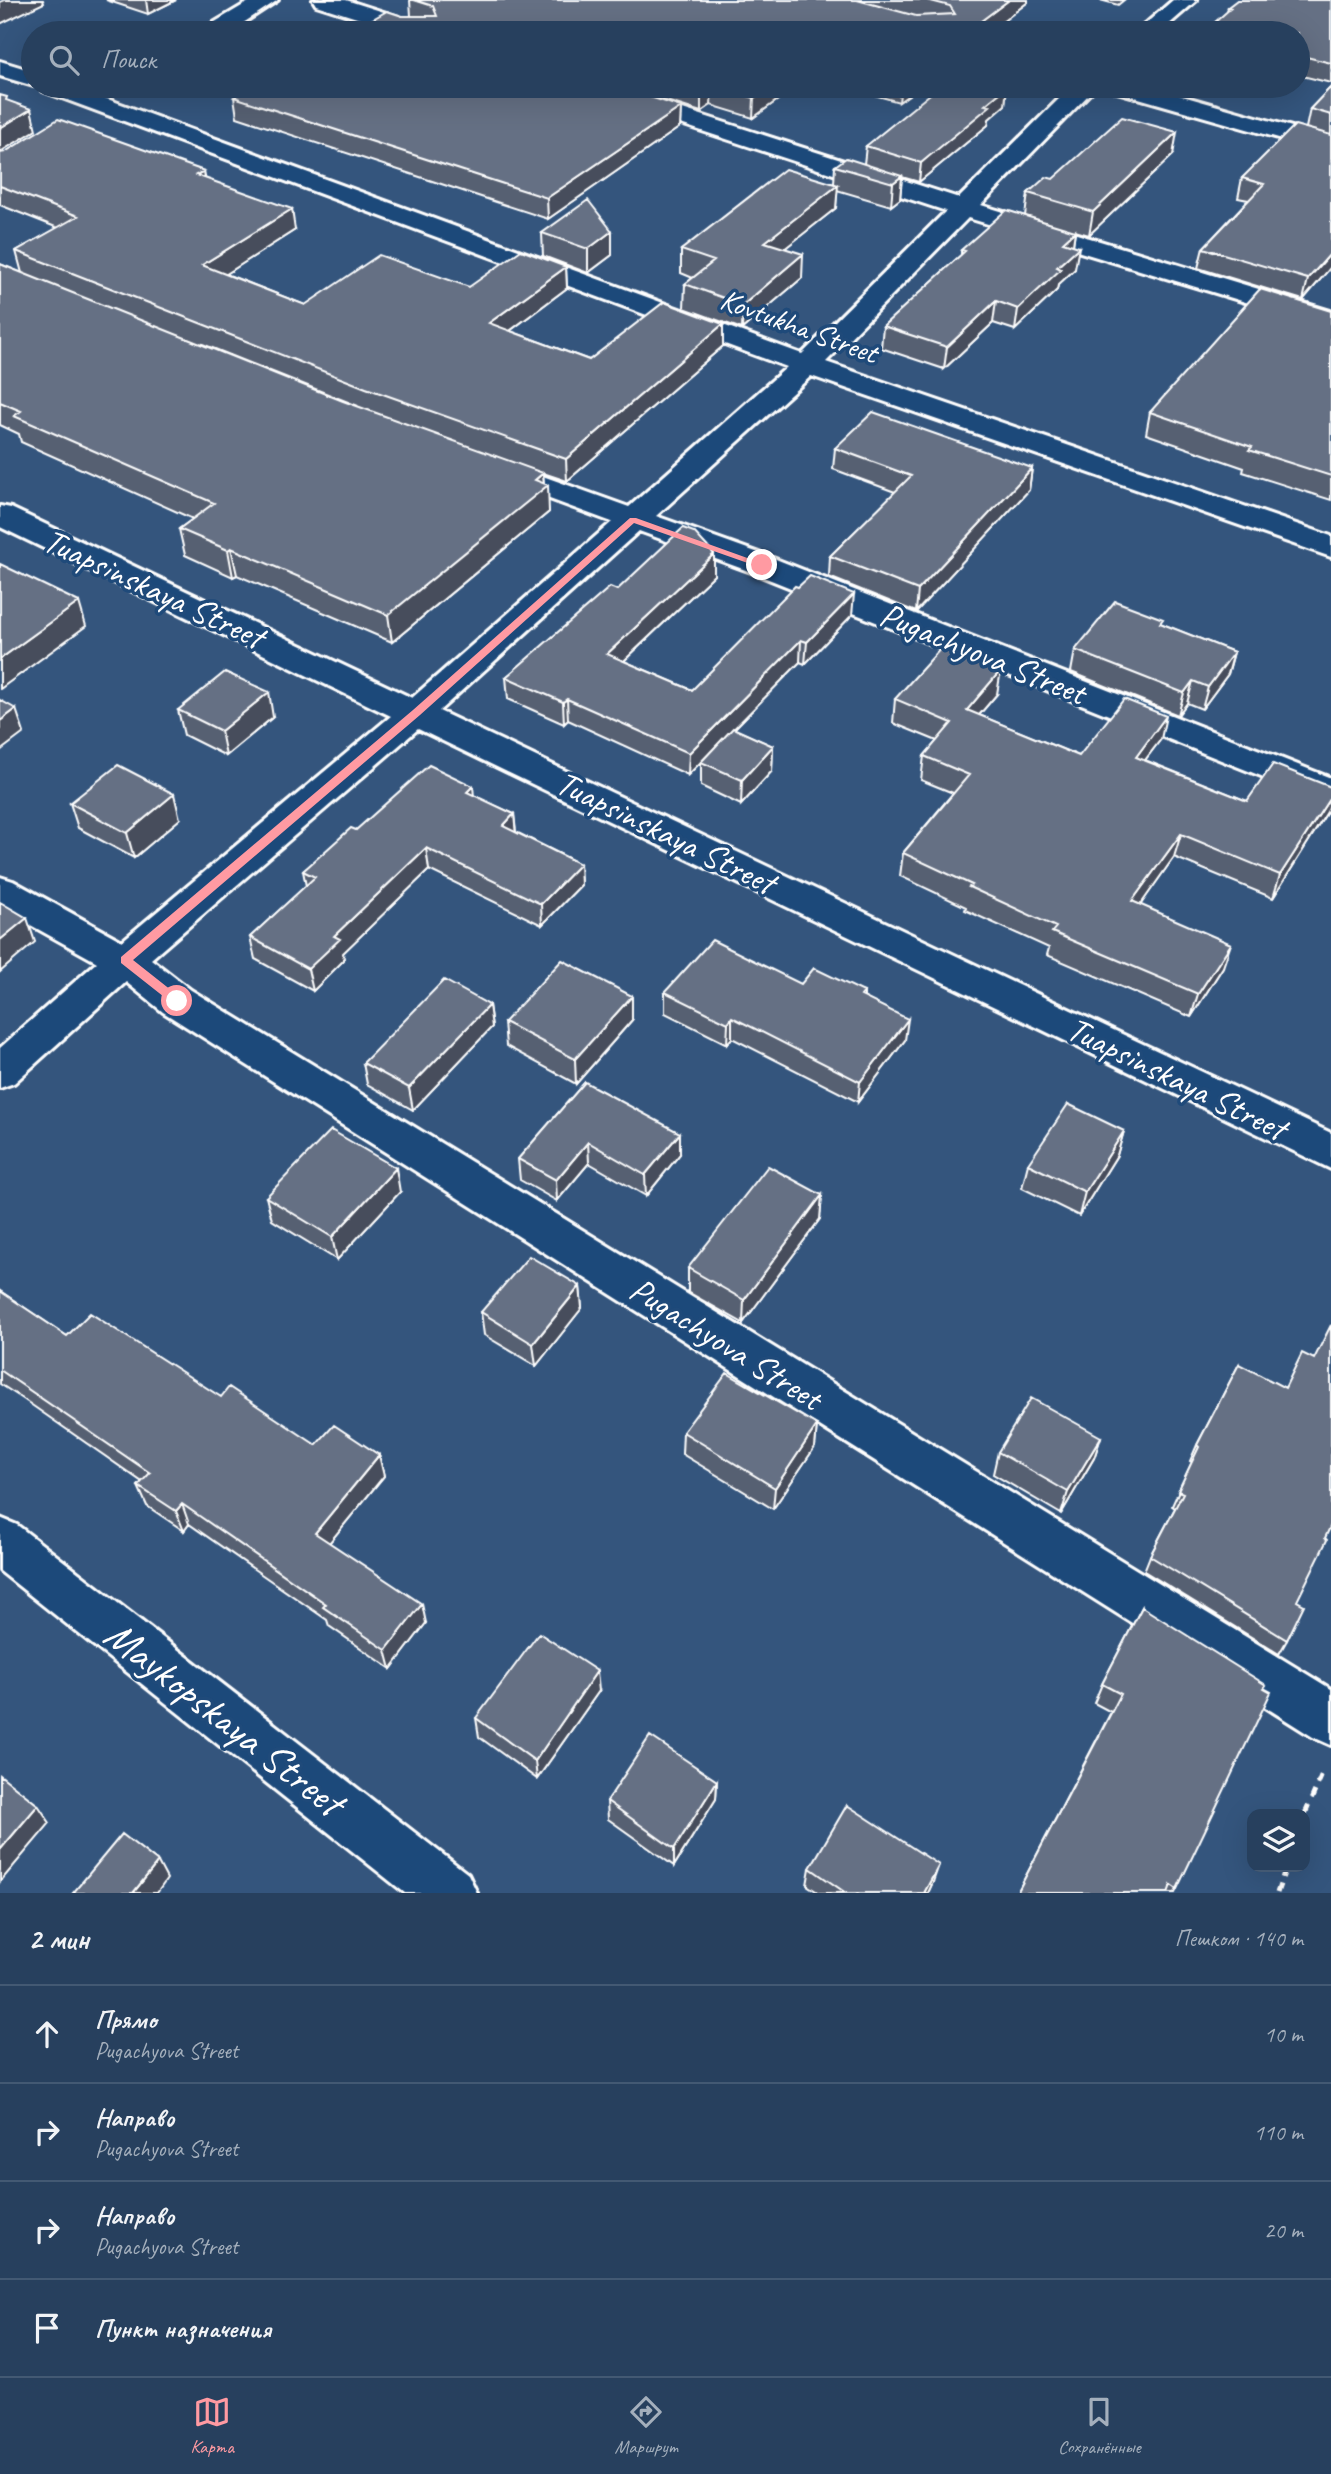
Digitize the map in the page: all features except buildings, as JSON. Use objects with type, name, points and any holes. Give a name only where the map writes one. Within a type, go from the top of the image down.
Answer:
[{"type":"street","points":[[233,21],[267,0]]},
{"type":"street","points":[[324,0],[389,21]]},
{"type":"street","points":[[1161,21],[1186,0]]},
{"type":"street","points":[[0,68],[21,75]]},
{"type":"street","name":"Kovtukha Street","points":[[70,98],[88,110],[1331,547]]},
{"type":"street","points":[[88,110],[108,98]]},
{"type":"street","points":[[625,98],[964,208],[1331,320]]},
{"type":"street","points":[[0,1073],[125,960],[417,712],[807,365],[1072,98]]},
{"type":"street","points":[[1164,98],[1331,146]]},
{"type":"street","name":"Pugachyova Street","points":[[476,462],[762,565],[1331,792]]},
{"type":"street","name":"Tuapsinskaya Street","points":[[0,515],[417,712],[1331,1152]]},
{"type":"street","name":"Pugachyova Street","points":[[0,891],[125,960],[177,1001],[1331,1719]]},
{"type":"street","name":"Maykopskaya Street","points":[[0,1541],[449,1893]]},
{"type":"path","points":[[1307,1809],[1326,1765]]},
{"type":"path","points":[[1277,1893],[1284,1872]]},
{"type":"route","points":[[177,1001],[125,960],[417,712],[633,520],[762,565]]}]
